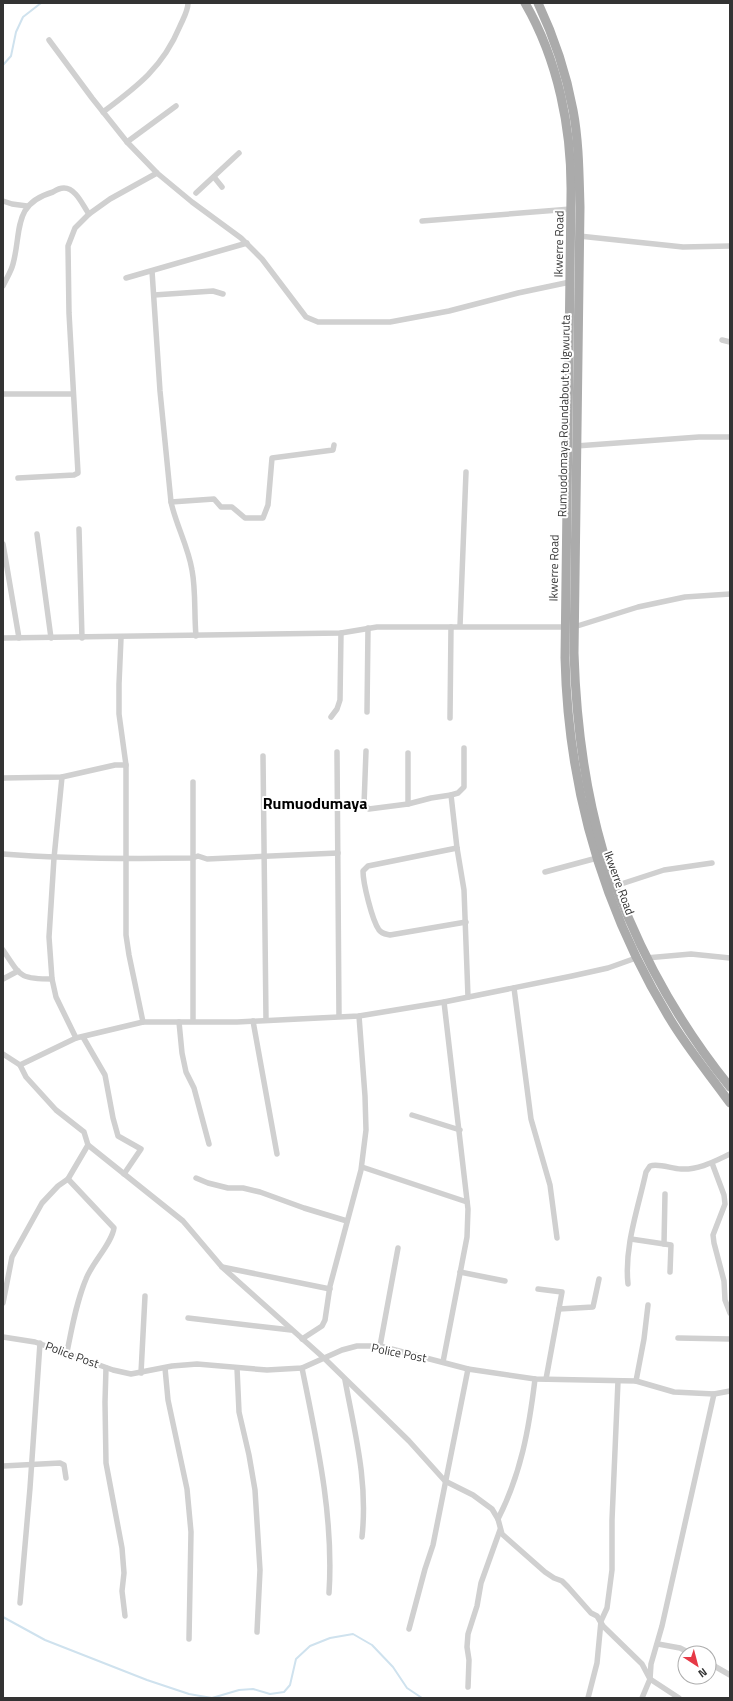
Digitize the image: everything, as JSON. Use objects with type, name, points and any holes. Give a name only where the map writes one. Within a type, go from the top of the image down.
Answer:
[{"type":"main road","name":"Ikwerre Road","points":[[525,3],[532,16],[553,67],[563,106],[570,155],[570,627],[564,658],[568,722],[578,784],[597,858],[636,958],[682,1038],[730,1103]]},
{"type":"main road","name":"Rumuodomaya Roundabout to Igwuruta","points":[[538,3],[559,53],[573,111],[579,161],[576,446],[570,627],[577,719],[583,761],[595,822],[603,851],[615,886],[646,958],[676,1013],[714,1068],[730,1087]]},
{"type":"street","points":[[103,112],[153,72],[172,44],[188,3]]},
{"type":"street","points":[[49,40],[127,142],[157,173],[192,202],[247,243],[262,259],[306,317],[318,322],[390,322],[449,311],[518,293],[570,282]]},
{"type":"street","points":[[127,142],[176,106]]},
{"type":"street","points":[[196,193],[239,152]]},
{"type":"street","points":[[18,478],[74,476],[78,473],[73,394],[68,246],[75,228],[89,214],[110,199],[157,173]]},
{"type":"street","points":[[214,177],[222,187]]},
{"type":"street","points":[[3,286],[13,265],[22,214],[27,206],[44,194],[64,188],[70,190],[76,195],[89,214]]},
{"type":"street","points":[[3,201],[27,206]]},
{"type":"street","points":[[422,221],[571,209]]},
{"type":"street","points":[[579,236],[683,247],[730,246]]},
{"type":"street","points":[[126,278],[247,243]]},
{"type":"street","points":[[152,271],[160,391],[171,502],[174,517],[187,549],[193,571],[196,636]]},
{"type":"street","points":[[154,295],[213,291],[223,294]]},
{"type":"street","points":[[722,340],[730,342]]},
{"type":"street","points":[[3,394],[73,394]]},
{"type":"street","points":[[576,446],[699,437],[730,437]]},
{"type":"street","points":[[171,502],[214,499],[221,507],[232,507],[245,518],[263,518],[268,505],[272,458],[333,450],[334,445]]},
{"type":"street","points":[[460,626],[466,472]]},
{"type":"street","points":[[79,530],[82,638]]},
{"type":"street","points":[[37,534],[51,638]]},
{"type":"street","points":[[3,544],[19,638]]},
{"type":"street","points":[[3,638],[121,638],[341,633],[368,628],[460,626],[570,627],[638,606],[685,597],[730,594]]},
{"type":"street","points":[[450,718],[451,627]]},
{"type":"street","points":[[367,712],[368,628]]},
{"type":"street","points":[[331,717],[337,709],[340,700],[341,633]]},
{"type":"street","points":[[121,638],[118,684],[119,714],[126,765],[126,935],[143,1022]]},
{"type":"street","points":[[366,751],[364,805],[369,809],[408,804],[451,795],[458,792],[464,787],[464,748]]},
{"type":"street","points":[[337,752],[339,1016]]},
{"type":"street","points":[[408,753],[408,804]]},
{"type":"street","points":[[263,756],[266,1020]]},
{"type":"street","points":[[3,778],[62,777],[115,765],[126,765]]},
{"type":"street","points":[[62,777],[54,858],[50,937],[52,979],[56,997],[76,1038]]},
{"type":"street","points":[[193,782],[193,1021]]},
{"type":"street","points":[[451,795],[457,848],[464,890],[468,997]]},
{"type":"street","points":[[457,848],[368,866],[363,871],[363,878],[373,917],[379,931],[383,934],[390,935],[466,922]]},
{"type":"street","points":[[3,854],[54,858],[126,859],[192,858],[198,856],[207,859],[338,853]]},
{"type":"street","points":[[545,872],[597,858]]},
{"type":"street","points":[[615,886],[664,870],[712,863]]},
{"type":"street","points":[[3,950],[24,977],[32,979],[52,979]]},
{"type":"street","points":[[646,958],[691,954],[730,958]]},
{"type":"street","points":[[20,1065],[76,1038],[143,1022],[253,1021],[360,1016],[444,1002],[514,988],[608,968],[636,958]]},
{"type":"street","points":[[3,979],[18,971]]},
{"type":"street","points":[[514,988],[531,1118],[550,1185],[557,1238]]},
{"type":"street","points":[[443,1362],[467,1237],[467,1202],[460,1130],[444,1002]]},
{"type":"street","points":[[302,1339],[322,1326],[347,1221],[362,1167],[366,1130],[360,1016]]},
{"type":"street","points":[[253,1021],[278,1154]]},
{"type":"street","points":[[179,1022],[182,1053],[186,1072],[194,1088],[209,1144]]},
{"type":"street","points":[[82,1037],[105,1075],[118,1136],[141,1149],[124,1174]]},
{"type":"street","points":[[3,1054],[20,1065],[26,1077],[56,1110],[84,1132],[88,1145],[183,1221],[222,1267],[325,1359],[409,1441],[445,1481],[473,1495],[492,1509],[498,1519],[500,1530],[506,1538],[545,1572],[562,1581],[591,1613],[601,1621],[603,1626],[642,1664],[650,1679],[680,1698]]},
{"type":"street","points":[[412,1115],[460,1130]]},
{"type":"street","points":[[3,1303],[12,1257],[42,1203],[58,1186],[68,1180],[88,1145]]},
{"type":"street","points":[[628,1284],[627,1266],[631,1239],[646,1172],[650,1166],[654,1165],[669,1168],[693,1169],[730,1154]]},
{"type":"street","points":[[712,1162],[724,1195],[725,1204],[714,1235],[714,1243],[724,1281],[725,1300],[730,1313]]},
{"type":"street","points":[[362,1167],[467,1202]]},
{"type":"street","points":[[196,1178],[228,1188],[243,1188],[260,1192],[304,1208],[347,1221]]},
{"type":"street","points":[[67,1352],[76,1309],[86,1279],[94,1261],[113,1233],[114,1228],[68,1180]]},
{"type":"street","points":[[664,1244],[665,1194]]},
{"type":"street","points":[[631,1239],[671,1245],[670,1272]]},
{"type":"street","points":[[380,1346],[398,1248]]},
{"type":"street","points":[[222,1267],[330,1289]]},
{"type":"street","points":[[460,1272],[505,1281]]},
{"type":"street","points":[[559,1309],[592,1307],[599,1279]]},
{"type":"street","points":[[538,1289],[562,1292],[546,1379]]},
{"type":"street","points":[[141,1373],[145,1296]]},
{"type":"street","points":[[636,1381],[644,1339],[648,1305]]},
{"type":"street","points":[[188,1318],[291,1330]]},
{"type":"street","name":"Police Post","points":[[3,1337],[40,1343],[106,1368],[131,1374],[197,1364],[267,1370],[302,1368],[325,1359],[342,1350],[357,1346],[380,1346],[468,1369],[535,1379],[636,1381],[674,1392],[714,1394],[730,1391]]},
{"type":"street","points":[[678,1338],[730,1339]]},
{"type":"street","points":[[20,1604],[40,1343]]},
{"type":"street","points":[[106,1368],[106,1463],[122,1548],[124,1573],[122,1591],[125,1616]]},
{"type":"street","points":[[166,1368],[168,1400],[188,1489],[191,1532],[189,1639]]},
{"type":"street","points":[[237,1368],[239,1412],[255,1490],[260,1570],[257,1632]]},
{"type":"street","points":[[302,1368],[325,1488],[329,1531],[329,1593]]},
{"type":"street","points":[[409,1629],[433,1544],[468,1369]]},
{"type":"street","points":[[498,1519],[508,1499],[519,1468],[528,1430],[535,1379]]},
{"type":"street","points":[[345,1380],[362,1469],[364,1515],[362,1537]]},
{"type":"street","points":[[588,1698],[597,1663],[601,1621],[607,1608],[612,1570],[612,1520],[618,1381]]},
{"type":"street","points":[[642,1698],[650,1679],[651,1664],[658,1644],[714,1394]]},
{"type":"street","points":[[3,1466],[60,1463],[64,1465],[66,1478]]},
{"type":"street","points":[[468,1687],[468,1634],[477,1606],[481,1582],[500,1530]]},
{"type":"street","points":[[658,1644],[677,1647]]},
{"type":"street","points":[[717,1668],[730,1675]]},
{"type":"waterway","points":[[3,65],[11,56],[16,32],[23,17],[41,3]]},
{"type":"waterway","points":[[3,1617],[45,1640],[147,1680],[189,1694],[212,1698],[239,1690],[253,1689],[270,1694],[284,1692],[290,1685],[296,1659],[310,1646],[330,1638],[353,1634],[372,1645],[393,1667],[407,1688],[422,1698]]},
{"type":"district","name":"Rumuodumaya","points":[[315,803]]}]
